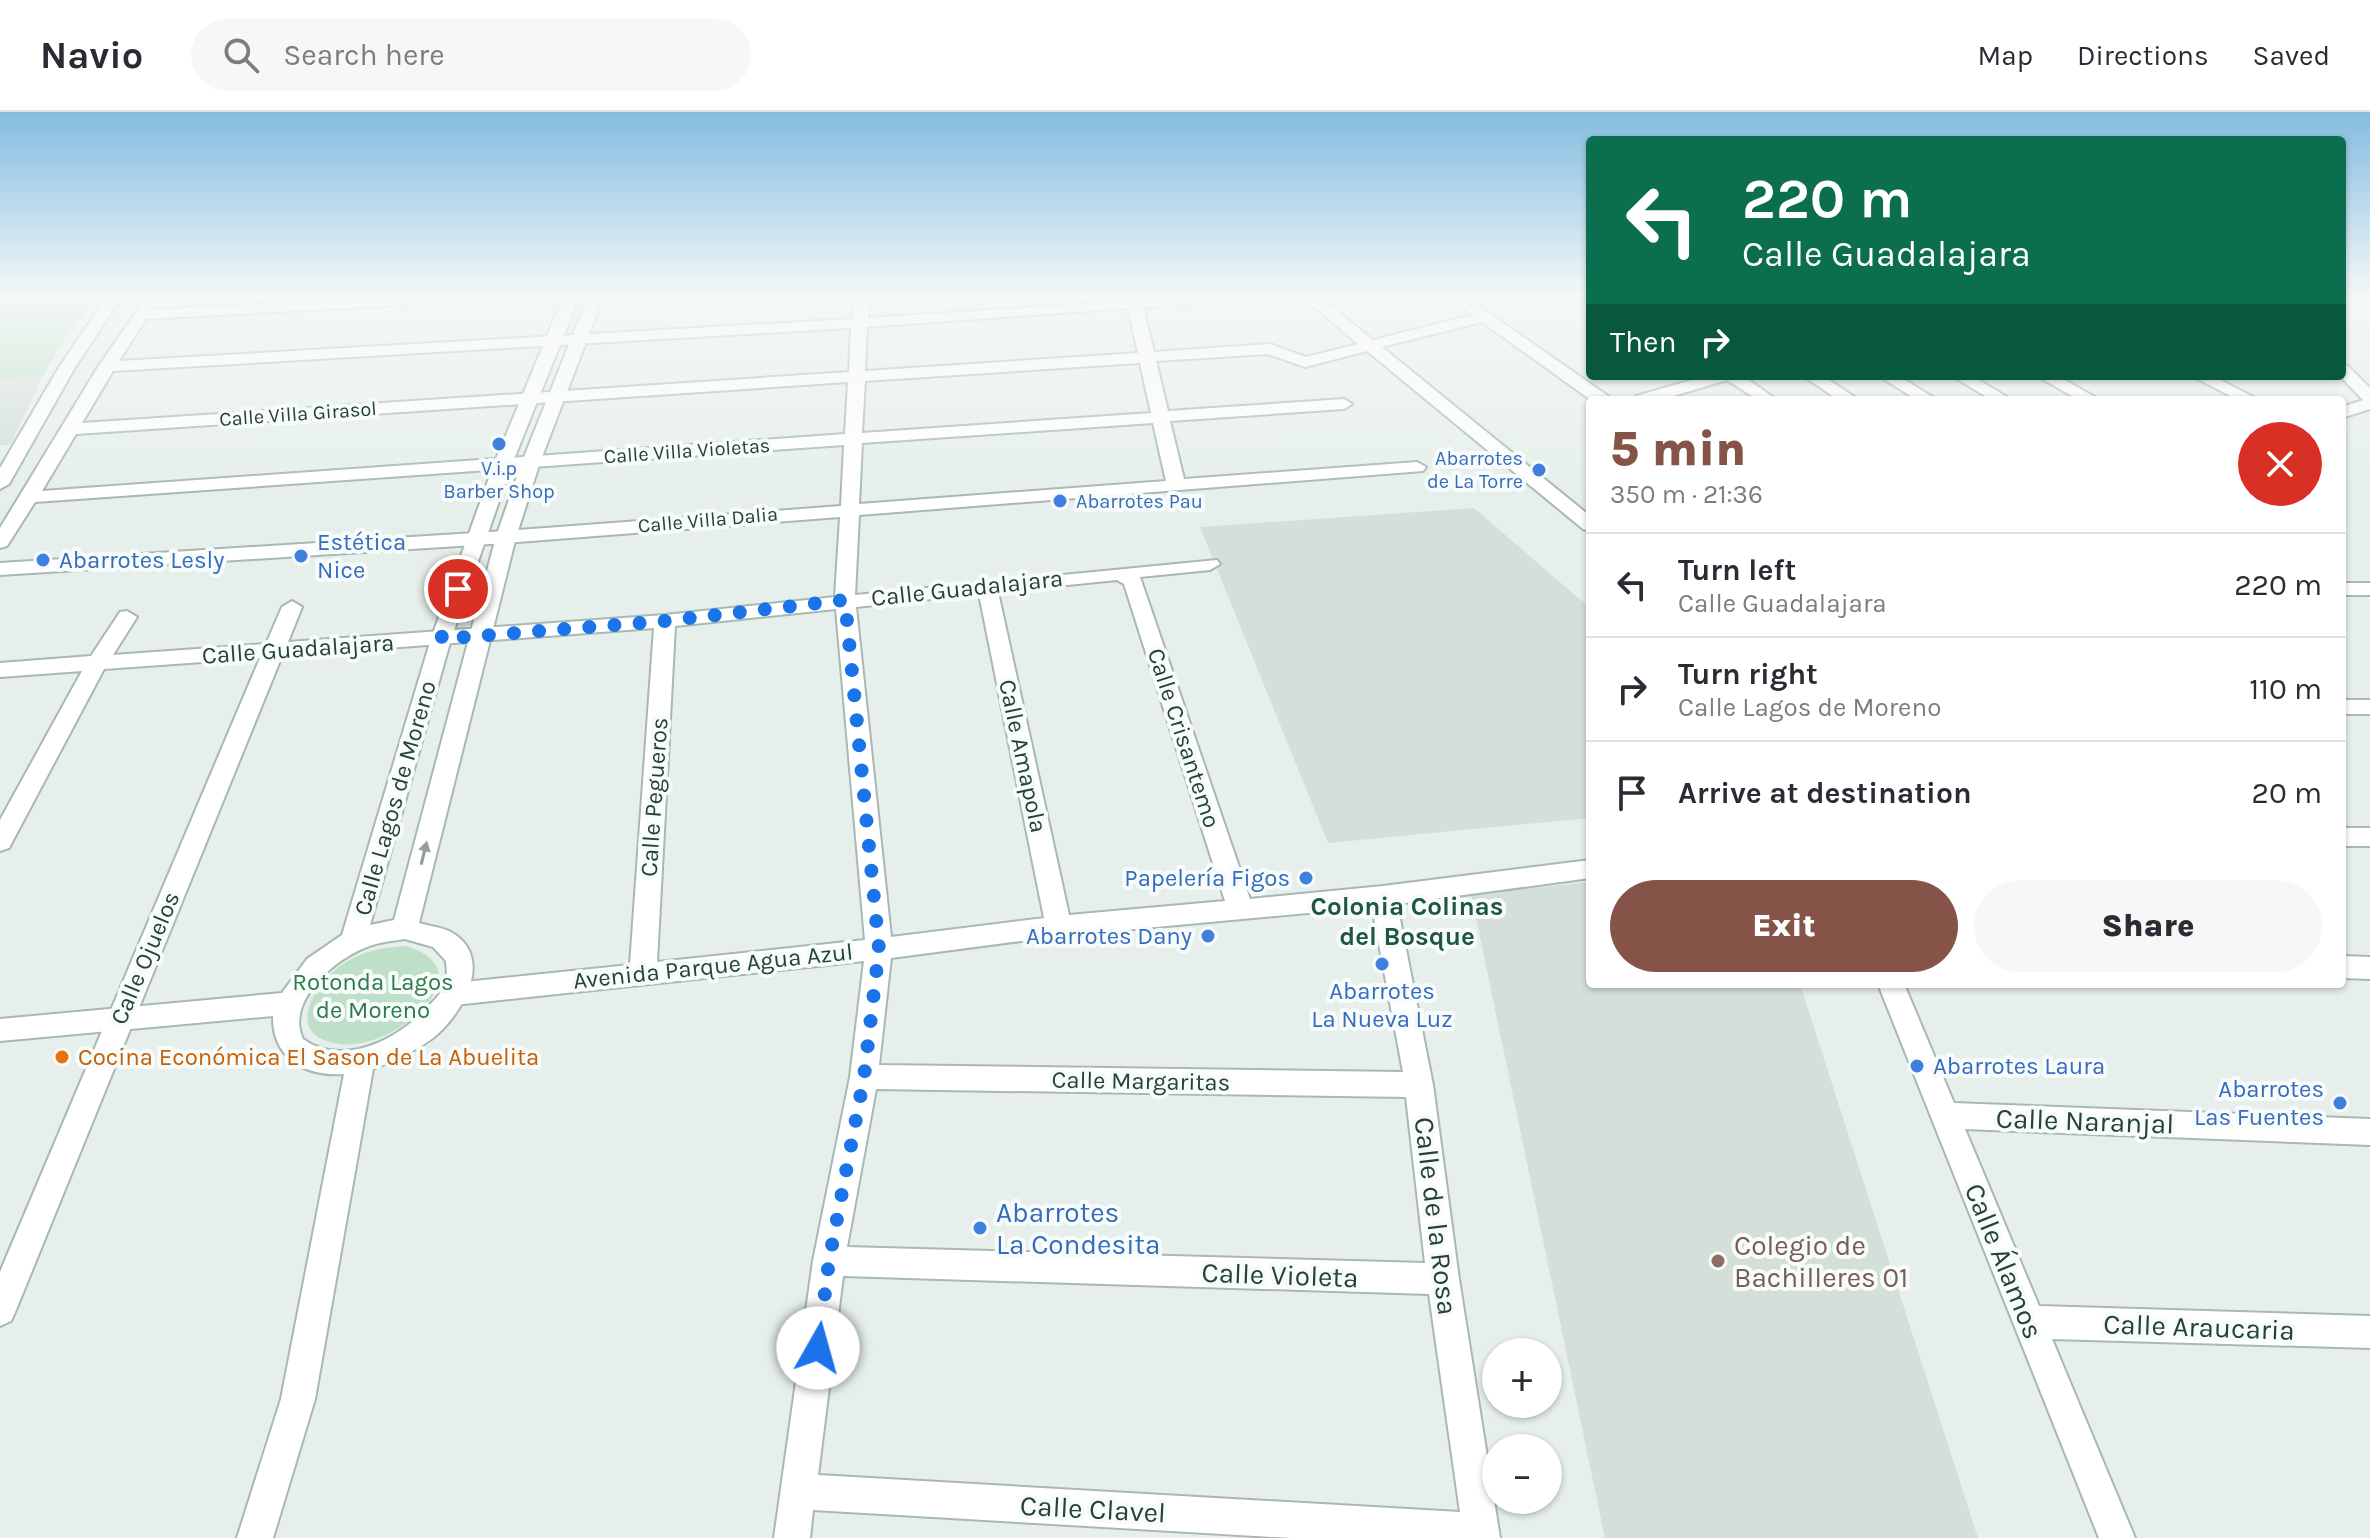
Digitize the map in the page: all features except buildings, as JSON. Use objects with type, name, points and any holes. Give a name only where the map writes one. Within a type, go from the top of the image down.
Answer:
[{"type":"street","points":[[0,484],[71,362]]},
{"type":"street","points":[[0,542],[62,448],[110,362]]},
{"type":"street","points":[[106,367],[204,362]]},
{"type":"street","name":"Calle Lagos de Moreno","points":[[353,941],[441,639],[503,464],[545,362]]},
{"type":"street","name":"Calle Lagos de Moreno","points":[[405,929],[506,537],[531,462],[572,362]]},
{"type":"street","points":[[792,1538],[829,1261],[864,1077],[879,949],[845,600],[858,362]]},
{"type":"street","name":"Calle Villa Girasol","points":[[73,429],[1066,362]]},
{"type":"street","points":[[1147,362],[1176,486]]},
{"type":"street","points":[[1390,362],[1586,522]]},
{"type":"street","points":[[1547,362],[1596,396]]},
{"type":"street","points":[[2346,373],[2370,397]]},
{"type":"street","points":[[1656,396],[1710,380]]},
{"type":"street","points":[[1738,380],[1763,396]]},
{"type":"street","points":[[1818,380],[1844,396]]},
{"type":"street","points":[[1894,380],[1922,396]]},
{"type":"street","points":[[1967,380],[1997,396]]},
{"type":"street","points":[[2053,380],[2084,396]]},
{"type":"street","points":[[2208,380],[2242,396]]},
{"type":"street","points":[[2346,412],[2370,403]]},
{"type":"street","name":"Calle Villa Violetas","points":[[31,497],[1344,404]]},
{"type":"street","points":[[0,453],[62,448]]},
{"type":"street","name":"Calle Villa Dalia","points":[[0,569],[506,537],[1417,467]]},
{"type":"street","points":[[1565,505],[1586,498]]},
{"type":"street","name":"Calle Guadalajara","points":[[0,670],[665,621],[1210,564]]},
{"type":"street","name":"Calle Crisantemo","points":[[1121,574],[1133,581],[1240,908]]},
{"type":"street","name":"Calle Amapola","points":[[987,586],[1059,926]]},
{"type":"street","points":[[2346,589],[2370,589]]},
{"type":"street","name":"Calle Ojuelos","points":[[0,1310],[292,607]]},
{"type":"street","points":[[0,842],[97,663],[127,617]]},
{"type":"street","name":"Calle Pegueros","points":[[643,973],[665,621]]},
{"type":"street","points":[[2346,707],[2370,707]]},
{"type":"street","points":[[2346,837],[2370,837]]},
{"type":"street","name":"Avenida Parque Agua Azul","points":[[455,994],[879,949],[1059,926],[1383,896],[1586,870]]},
{"type":"street","name":"Calle de la Rosa","points":[[1383,896],[1419,1085],[1443,1279],[1482,1535]]},
{"type":"street","points":[[405,929],[438,936],[447,941],[458,955],[461,973],[455,994],[441,1016],[418,1036],[390,1052],[360,1061],[331,1063],[307,1057],[291,1044],[284,1025],[288,1004],[297,985],[313,968],[353,941],[380,932],[405,929]]},
{"type":"street","points":[[2346,967],[2370,968]]},
{"type":"street","name":"Calle Álamos","points":[[1893,988],[2117,1538]]},
{"type":"street","points":[[0,1030],[288,1004]]},
{"type":"street","points":[[255,1538],[298,1399],[360,1061]]},
{"type":"street","name":"Calle Margaritas","points":[[864,1077],[1419,1085]]},
{"type":"street","name":"Calle Naranjal","points":[[1944,1115],[2370,1132]]},
{"type":"street","name":"Calle Violeta","points":[[829,1261],[1443,1279]]},
{"type":"street","name":"Calle Araucaria","points":[[2029,1322],[2370,1332]]},
{"type":"street","name":"Calle Clavel","points":[[799,1492],[1482,1535]]},
{"type":"shaded area","points":[[43,376],[10,445],[0,445],[0,380]]},
{"type":"shaded area","points":[[1474,508],[1586,605],[1586,818],[1328,843],[1200,527]]},
{"type":"shaded area","name":"Colegio de Bachilleres 01","points":[[1586,882],[1586,988],[1801,988],[1978,1538],[1605,1538],[1471,894]]},
{"type":"green space","points":[[0,362],[51,362],[43,376],[0,380]]},
{"type":"green space","name":"Rotonda Lagos de Moreno","points":[[405,946],[429,957],[438,972],[436,989],[425,1006],[408,1022],[386,1035],[363,1043],[340,1044],[322,1039],[312,1031],[308,1020],[314,994],[334,971],[367,952]]},
{"type":"place","name":"V.i.p Barber Shop","points":[[499,444]]},
{"type":"place","name":"Abarrotes de La Torre","points":[[1539,470]]},
{"type":"place","name":"Abarrotes Pau","points":[[1060,501]]},
{"type":"place","name":"Estética Nice","points":[[301,556]]},
{"type":"place","name":"Abarrotes Lesly","points":[[43,560]]},
{"type":"place","name":"Papelería Figos","points":[[1306,878]]},
{"type":"place","name":"Abarrotes Dany","points":[[1208,936]]},
{"type":"place","name":"Abarrotes La Nueva Luz","points":[[1382,964]]},
{"type":"place","name":"Cocina Económica El Sason de La Abuelita","points":[[62,1057]]},
{"type":"place","name":"Abarrotes Laura","points":[[1917,1066]]},
{"type":"place","name":"Abarrotes Las Fuentes","points":[[2340,1103]]},
{"type":"place","name":"Abarrotes La Condesita","points":[[980,1228]]},
{"type":"place","name":"Colegio de Bachilleres 01","points":[[1718,1261]]},
{"type":"district","name":"Colonia Colinas del Bosque","points":[[1407,921]]},
{"type":"route","points":[[458,589],[441,639],[665,621],[845,600],[879,949],[864,1077],[829,1261],[818,1348]]}]
